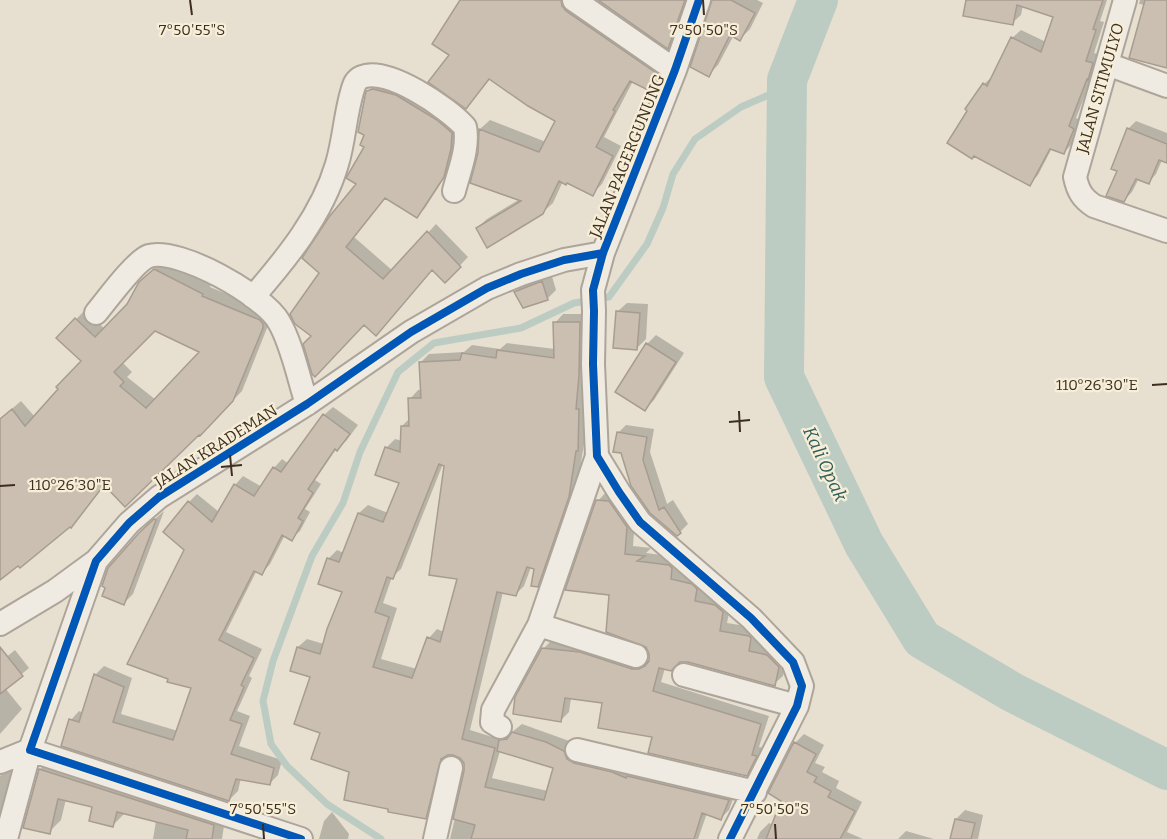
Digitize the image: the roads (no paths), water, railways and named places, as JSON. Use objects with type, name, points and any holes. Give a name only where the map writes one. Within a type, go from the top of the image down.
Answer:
[{"type":"street","points":[[574,0],[675,70]]},
{"type":"street","name":"JALAN PAGERGUNUNG","points":[[699,0],[675,70],[603,253],[594,300],[593,364],[597,456],[619,492],[640,522],[751,618],[793,662],[799,674],[801,686],[797,706],[730,839]]},
{"type":"street","name":"JALAN SITIMULYO","points":[[1125,0],[1075,177],[1077,189],[1084,199],[1094,206],[1167,231]]},
{"type":"street","points":[[1107,64],[1167,86]]},
{"type":"street","points":[[253,297],[282,263],[323,202],[337,163],[352,92],[356,81],[363,76],[379,75],[418,92],[438,104],[465,127],[465,148],[454,191]]},
{"type":"street","name":"JALAN KRADEMAN","points":[[6,839],[30,750],[96,561],[129,524],[159,497],[307,404],[411,332],[487,288],[564,260],[603,253]]},
{"type":"street","points":[[96,313],[139,262],[149,256],[171,256],[206,268],[268,307],[278,320],[307,404]]},
{"type":"street","points":[[501,727],[492,722],[493,710],[539,625],[597,456]]},
{"type":"street","points":[[0,624],[47,596],[96,561]]},
{"type":"street","points":[[539,625],[636,656]]},
{"type":"street","points":[[684,675],[797,706]]},
{"type":"street","points":[[0,762],[30,750],[301,839]]},
{"type":"street","points":[[577,750],[755,792]]},
{"type":"street","points":[[435,839],[451,768]]},
{"type":"street","points":[[239,839],[258,824]]},
{"type":"waterway","name":"Kali Opak","points":[[818,0],[787,80],[784,377],[864,544],[922,639],[1012,692],[1167,770]]},
{"type":"waterway","points":[[381,839],[327,804],[287,766],[271,744],[263,701],[273,661],[312,556],[343,503],[360,452],[398,372],[434,343],[521,328],[574,303],[609,297],[647,244],[663,208],[673,174],[695,139],[741,107],[787,87]]}]
